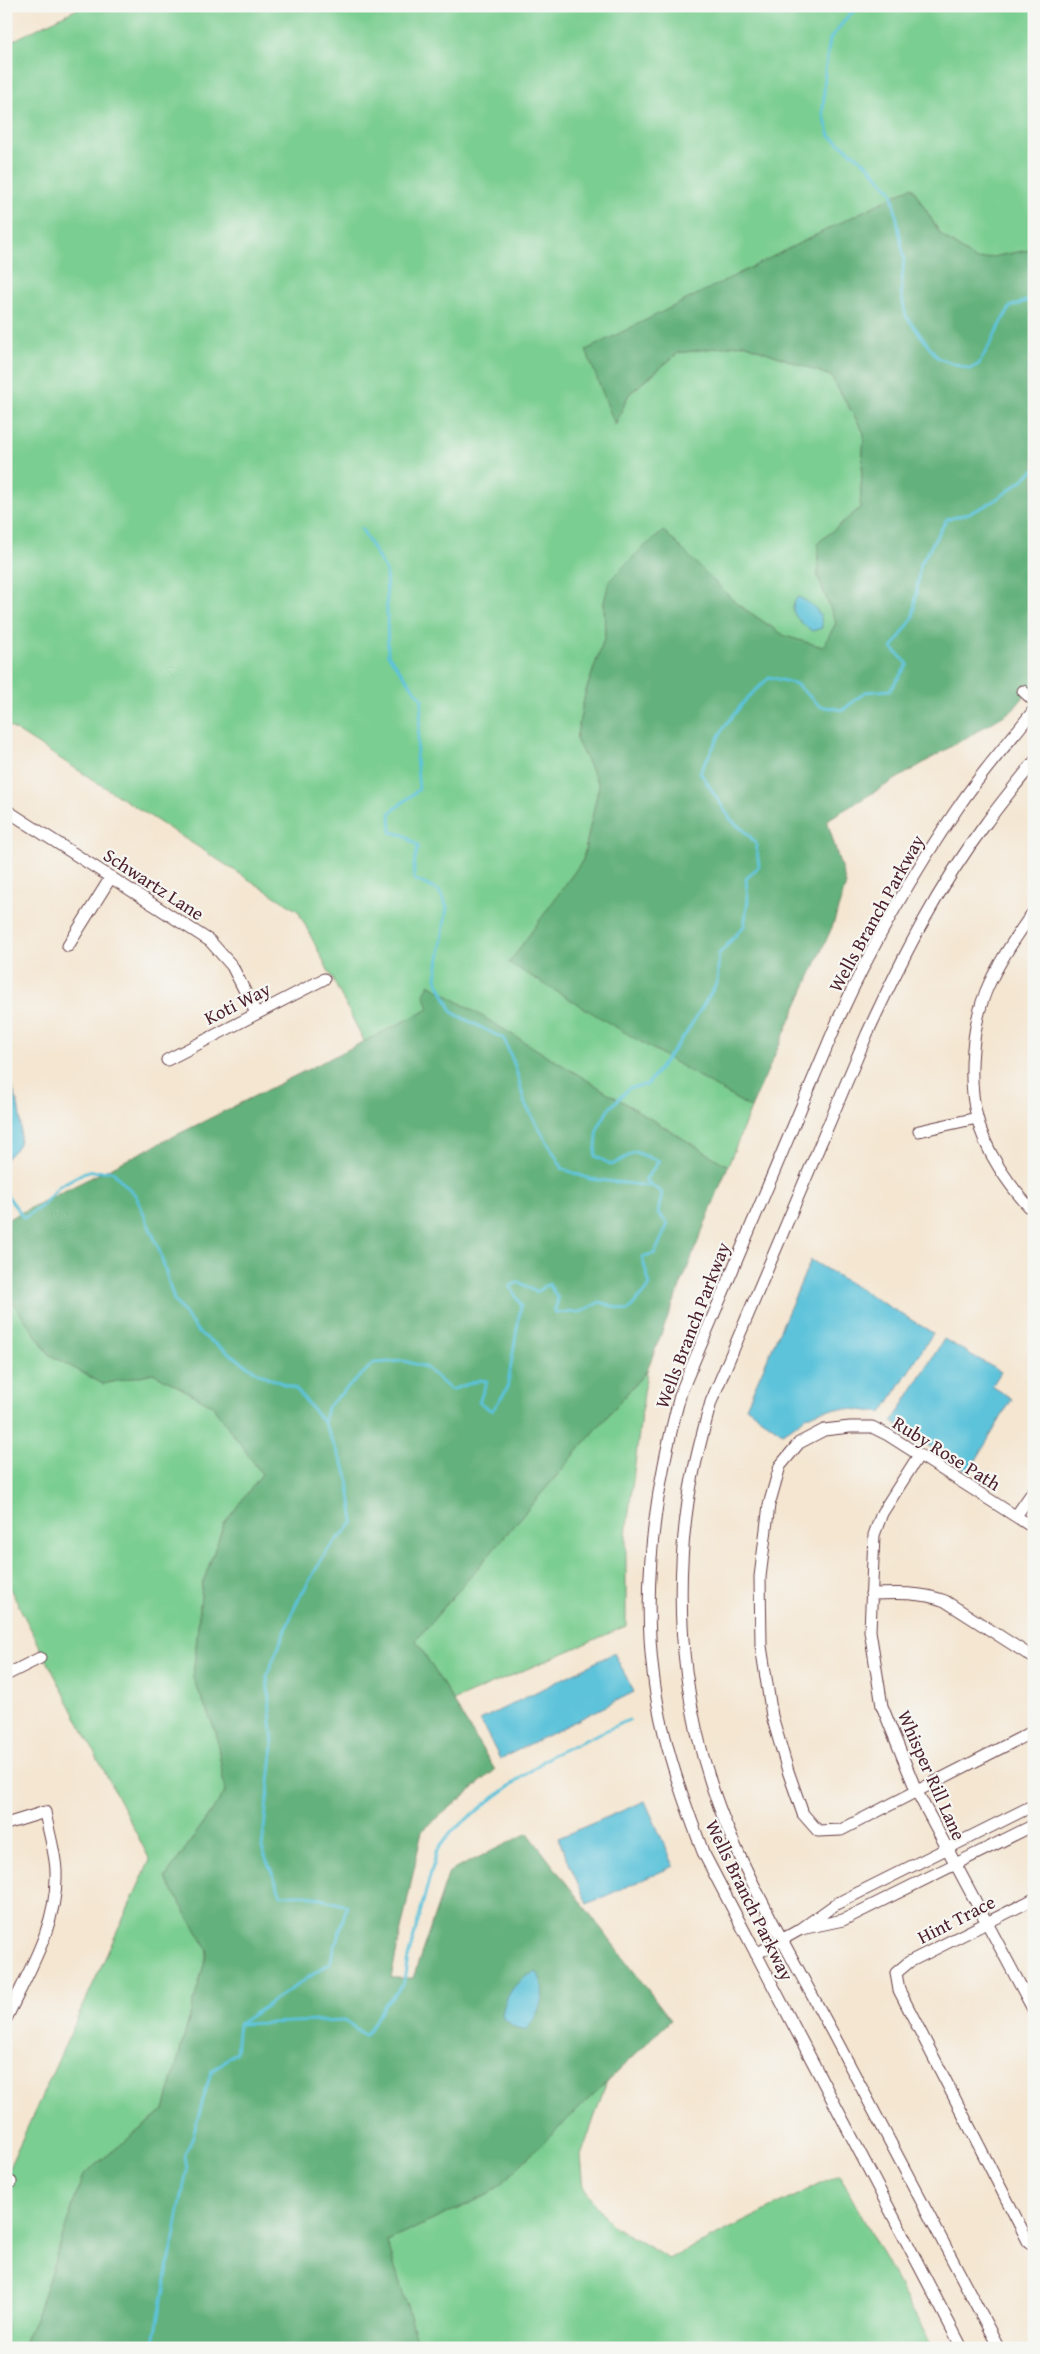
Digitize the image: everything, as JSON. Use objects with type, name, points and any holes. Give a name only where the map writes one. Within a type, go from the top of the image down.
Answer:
[{"type":"street","points":[[1023,691],[1034,701]]},
{"type":"street","name":"Wells Branch Parkway","points":[[962,2348],[703,1852],[679,1789],[663,1732],[654,1676],[650,1624],[650,1561],[657,1497],[667,1442],[681,1392],[865,961],[909,882],[960,804],[1034,710]]},
{"type":"street","name":"Wells Branch Parkway","points":[[999,2348],[732,1839],[710,1779],[693,1716],[686,1673],[682,1622],[682,1562],[688,1502],[698,1450],[711,1402],[741,1328],[894,976],[936,898],[981,830],[1034,762]]},
{"type":"street","name":"Schwartz Lane","points":[[6,810],[210,941],[232,966],[256,1013]]},
{"type":"street","points":[[68,946],[111,877]]},
{"type":"street","points":[[1034,911],[1016,937],[989,984],[977,1019],[973,1065],[977,1118],[991,1152],[1012,1186],[1034,1212]]},
{"type":"street","name":"Koti Way","points":[[167,1060],[324,979]]},
{"type":"street","points":[[919,1131],[977,1118]]},
{"type":"street","name":"Ruby Rose Path","points":[[916,1790],[841,1830],[818,1832],[803,1814],[772,1716],[761,1646],[760,1576],[769,1505],[780,1466],[799,1443],[824,1430],[872,1427],[1034,1528]]},
{"type":"street","name":"Whisper Rill Lane","points":[[919,1455],[877,1523],[874,1535],[870,1631],[882,1706],[916,1790],[954,1865],[1034,2011]]},
{"type":"street","points":[[1016,1516],[1034,1490]]},
{"type":"street","points":[[871,1594],[913,1593],[933,1596],[945,1601],[1034,1658]]},
{"type":"street","points":[[6,1675],[40,1658]]},
{"type":"street","points":[[916,1790],[1034,1731]]},
{"type":"street","points":[[756,1954],[801,1929],[836,1904],[1034,1805]]},
{"type":"street","points":[[6,1824],[45,1812],[56,1870],[55,1899],[49,1926],[6,2019]]},
{"type":"street","points":[[801,1929],[843,1920],[1034,1826]]},
{"type":"street","name":"Hint Trace","points":[[1034,1899],[909,1962],[896,1974],[899,1990],[1029,2243],[1034,2246]]},
{"type":"green space","points":[[83,6],[1034,6],[1034,249],[976,260],[941,235],[912,187],[587,350],[616,424],[629,394],[678,353],[744,344],[831,376],[864,433],[860,509],[818,543],[818,577],[836,623],[823,647],[785,636],[737,604],[664,532],[604,602],[605,636],[585,694],[576,739],[599,785],[583,860],[510,962],[751,1108],[728,1166],[429,984],[430,1009],[365,1043],[298,911],[6,724],[6,44]]},
{"type":"green space","points":[[912,187],[941,235],[976,260],[1034,249],[1034,684],[1013,710],[827,820],[846,884],[833,925],[751,1108],[509,963],[583,860],[599,785],[576,739],[585,694],[605,636],[604,602],[609,581],[640,550],[664,531],[737,604],[785,636],[823,647],[836,623],[818,577],[818,543],[860,508],[864,433],[831,376],[744,344],[678,353],[629,394],[615,425],[586,350]]},
{"type":"green space","points":[[429,984],[728,1166],[647,1370],[416,1640],[495,1770],[422,1831],[391,1978],[413,1978],[449,1872],[528,1833],[671,2020],[490,2194],[387,2241],[417,2339],[415,2348],[22,2348],[38,2311],[83,2175],[164,2110],[208,1950],[165,1878],[225,1792],[216,1732],[193,1678],[202,1585],[224,1524],[262,1474],[212,1405],[153,1373],[103,1384],[50,1355],[6,1293],[6,1220],[429,1009],[424,994]]},
{"type":"green space","points":[[6,1293],[50,1355],[103,1384],[153,1373],[212,1405],[262,1474],[224,1524],[202,1585],[193,1678],[216,1732],[225,1792],[165,1878],[208,1950],[164,2110],[83,2175],[38,2311],[22,2348],[6,2348],[6,2174],[150,1860],[6,1581]]},
{"type":"green space","points":[[647,1370],[626,1535],[626,1626],[453,1701],[416,1640]]},
{"type":"green space","points":[[607,2081],[581,2156],[584,2188],[610,2224],[669,2259],[839,2174],[933,2348],[415,2348],[417,2339],[387,2241],[490,2194]]},
{"type":"water","points":[[798,597],[816,609],[821,617],[822,628],[812,631],[796,616],[793,607]]},
{"type":"water","points":[[6,1078],[17,1100],[21,1127],[19,1143],[6,1159]]},
{"type":"water","points":[[811,1260],[933,1333],[882,1413],[845,1409],[826,1410],[808,1416],[782,1433],[746,1407]]},
{"type":"water","points":[[944,1339],[1001,1372],[992,1386],[1012,1399],[969,1472],[892,1422]]},
{"type":"water","points":[[614,1653],[634,1692],[500,1759],[480,1720]]},
{"type":"water","points":[[645,1801],[674,1866],[587,1904],[558,1838]]},
{"type":"water","points":[[537,1972],[542,1988],[539,2010],[527,2030],[514,2027],[502,2017],[505,2003],[517,1983]]},
{"type":"waterway","points":[[861,6],[849,15],[830,39],[825,71],[823,113],[830,136],[867,164],[892,192],[904,258],[901,293],[906,316],[938,358],[970,369],[979,364],[1010,307],[1034,298]]},
{"type":"waterway","points":[[153,2348],[187,2169],[185,2155],[192,2139],[211,2072],[236,2052],[239,2024],[330,1963],[347,1906],[307,1895],[281,1895],[262,1848],[273,1745],[267,1675],[297,1602],[326,1552],[354,1522],[347,1473],[324,1423],[327,1407],[374,1363],[404,1361],[425,1367],[451,1390],[480,1380],[487,1381],[479,1402],[492,1411],[507,1389],[521,1305],[510,1286],[519,1282],[536,1292],[549,1284],[558,1299],[554,1313],[580,1312],[600,1302],[628,1311],[650,1285],[642,1257],[655,1253],[668,1224],[658,1213],[662,1193],[645,1180],[659,1161],[635,1152],[612,1165],[595,1156],[598,1128],[608,1110],[629,1088],[647,1085],[685,1035],[717,983],[719,954],[744,926],[748,900],[746,879],[759,866],[756,844],[748,834],[731,820],[700,772],[724,727],[747,698],[770,677],[796,684],[820,706],[843,710],[865,692],[890,690],[908,664],[892,648],[913,618],[920,565],[947,519],[972,512],[994,501],[1034,470]]},
{"type":"waterway","points":[[361,528],[386,571],[388,655],[422,699],[416,758],[419,789],[390,813],[391,832],[404,835],[418,846],[414,864],[414,879],[439,891],[447,907],[436,978],[453,1013],[504,1039],[515,1066],[525,1104],[563,1169],[590,1179],[650,1186]]},
{"type":"waterway","points":[[6,1194],[24,1218],[42,1206],[59,1186],[85,1172],[112,1171],[136,1196],[159,1249],[174,1300],[199,1333],[260,1374],[296,1389],[324,1423]]},
{"type":"waterway","points":[[240,2024],[345,2020],[365,2036],[386,2003],[403,1985],[408,1958],[437,1850],[451,1832],[552,1755],[629,1720]]}]
